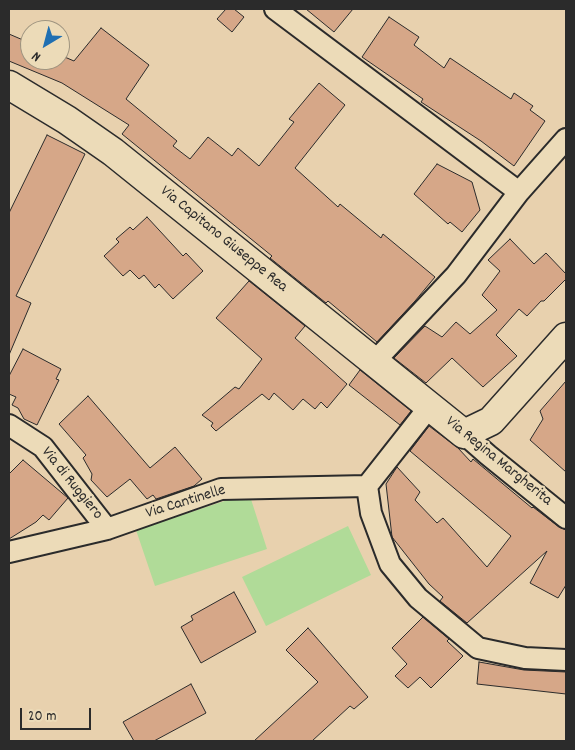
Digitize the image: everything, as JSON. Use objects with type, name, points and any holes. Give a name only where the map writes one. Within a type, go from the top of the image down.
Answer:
[{"type":"street","points":[[275,9],[519,192]]},
{"type":"street","name":"Via Capitano Giuseppe Rea","points":[[9,85],[67,120],[113,152],[430,406]]},
{"type":"street","points":[[375,362],[456,275],[519,192],[566,139]]},
{"type":"street","points":[[464,434],[491,422],[566,337]]},
{"type":"street","points":[[430,406],[368,486],[371,513],[390,564],[418,598],[478,648],[525,658],[566,660]]},
{"type":"street","name":"Via Regina Margherita","points":[[430,406],[488,456],[566,518]]},
{"type":"street","name":"Via di Ruggiero","points":[[9,425],[43,447],[106,529]]},
{"type":"street","name":"Via Cantinelle","points":[[9,552],[106,529],[221,489],[368,486]]},
{"type":"green space","points":[[249,493],[267,549],[155,586],[136,530]]},
{"type":"green space","points":[[348,526],[371,575],[266,626],[242,577]]},
{"type":"building","points":[[226,9],[234,9],[244,17],[232,32],[217,19]]},
{"type":"building","points":[[306,9],[353,9],[334,32]]},
{"type":"building","points":[[389,17],[419,37],[414,45],[444,68],[450,58],[511,99],[514,93],[533,106],[530,110],[545,121],[514,166],[481,141],[421,102],[423,99],[362,57]]},
{"type":"building","points":[[101,28],[149,65],[126,99],[177,141],[173,146],[190,159],[208,137],[232,156],[238,148],[259,166],[294,122],[289,119],[319,83],[345,105],[295,168],[338,207],[340,204],[381,238],[383,234],[435,277],[377,342],[328,301],[326,303],[270,258],[272,256],[122,134],[129,125],[62,83],[31,70],[70,70],[70,59],[74,61]]},
{"type":"building","points":[[9,34],[20,39],[20,66],[9,61]]},
{"type":"building","points":[[47,135],[85,154],[16,296],[31,303],[9,355],[9,213]]},
{"type":"building","points":[[437,164],[472,182],[480,210],[462,232],[450,222],[448,224],[414,194]]},
{"type":"building","points":[[147,217],[183,256],[186,253],[203,271],[173,299],[159,284],[155,288],[144,275],[139,279],[130,270],[123,276],[104,256],[119,242],[116,239],[130,227],[133,230]]},
{"type":"building","points":[[510,239],[534,264],[546,253],[566,274],[566,279],[527,316],[519,309],[496,335],[517,356],[483,387],[452,358],[426,383],[394,358],[425,326],[442,337],[456,322],[470,334],[497,310],[482,295],[500,271],[488,260]]},
{"type":"building","points":[[249,281],[305,326],[295,338],[347,384],[327,408],[321,402],[315,409],[303,399],[293,410],[274,393],[269,400],[262,394],[216,431],[211,426],[213,423],[202,415],[235,387],[239,389],[262,359],[216,318]]},
{"type":"building","points":[[23,349],[61,369],[56,379],[59,380],[37,425],[24,419],[18,408],[12,405],[16,397],[9,394],[9,376]]},
{"type":"building","points":[[360,370],[411,411],[400,425],[349,385]]},
{"type":"building","points":[[566,381],[566,472],[530,440],[543,419],[540,411]]},
{"type":"building","points":[[88,396],[150,468],[175,447],[202,479],[194,486],[156,499],[153,495],[147,499],[130,479],[107,497],[91,480],[92,474],[83,458],[86,455],[59,424]]},
{"type":"building","points":[[429,426],[458,448],[471,462],[473,459],[532,508],[566,530],[566,585],[558,598],[530,583],[547,551],[467,623],[440,601],[443,597],[429,584],[392,537],[386,484],[397,467],[420,492],[415,500],[437,523],[443,518],[487,567],[511,536],[410,451]]},
{"type":"building","points":[[23,460],[68,498],[49,520],[43,515],[36,522],[9,539],[9,474]]},
{"type":"building","points":[[234,592],[256,632],[201,663],[181,627],[193,620],[191,616]]},
{"type":"building","points":[[423,617],[449,639],[447,641],[463,656],[431,688],[420,677],[408,688],[395,676],[407,664],[392,648]]},
{"type":"building","points":[[308,628],[368,697],[354,709],[350,706],[312,741],[254,741],[318,682],[286,650]]},
{"type":"building","points":[[479,662],[524,670],[566,672],[566,694],[477,684]]},
{"type":"building","points":[[191,684],[206,713],[154,741],[134,741],[123,722]]}]
